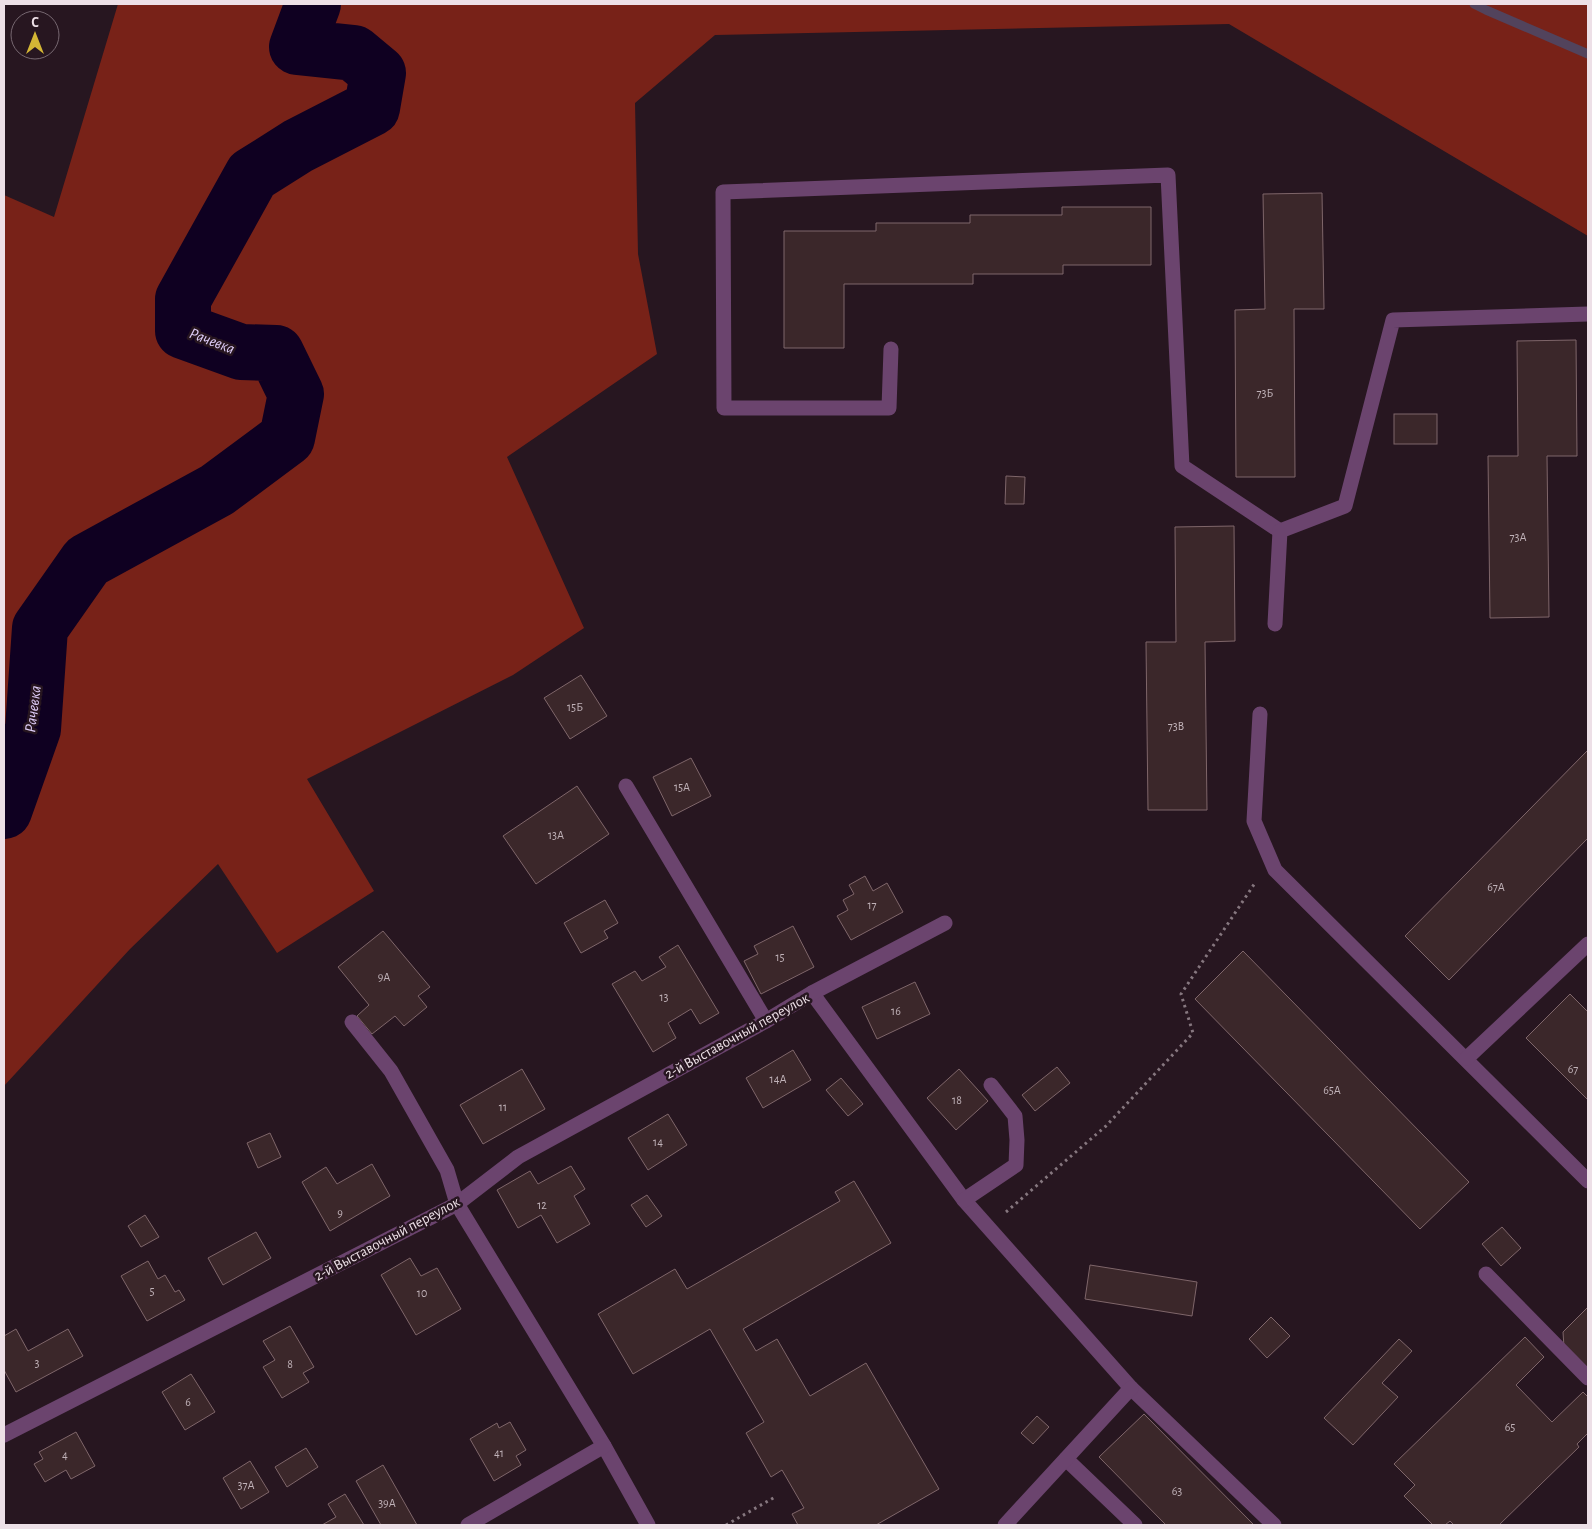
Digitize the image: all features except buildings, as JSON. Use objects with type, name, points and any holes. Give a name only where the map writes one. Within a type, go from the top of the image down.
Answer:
[{"type":"street","points":[[891,349],[889,408],[724,408],[723,192],[1168,174],[1182,466],[1280,531]]},
{"type":"street","points":[[1280,531],[1345,506],[1393,320],[1588,314]]},
{"type":"street","points":[[1275,624],[1280,531]]},
{"type":"street","points":[[1260,714],[1254,821],[1275,870],[1588,1181]]},
{"type":"street","points":[[626,786],[766,1021]]},
{"type":"street","name":"2-й Выставочный переулок","points":[[4,1435],[457,1204],[518,1157],[766,1021],[812,993],[945,923]]},
{"type":"street","points":[[1466,1058],[1588,944]]},
{"type":"street","points":[[812,993],[964,1200],[1131,1388],[1274,1525]]},
{"type":"street","points":[[352,1022],[391,1071],[447,1170],[457,1204],[604,1446],[648,1525]]},
{"type":"street","points":[[964,1200],[1016,1165],[1018,1140],[1015,1116],[992,1085]]},
{"type":"street","points":[[1486,1274],[1588,1378]]},
{"type":"street","points":[[1005,1525],[1131,1388]]},
{"type":"street","points":[[468,1525],[604,1446]]},
{"type":"street","points":[[1066,1458],[1135,1525]]},
{"type":"path","points":[[988,1227],[1106,1126],[1192,1033],[1181,994],[1271,859]]},
{"type":"path","points":[[726,1525],[775,1497]]},
{"type":"shaded area","points":[[118,4],[1588,4],[1588,236],[1229,24],[715,35],[635,103],[638,254],[657,354],[507,457],[584,628],[513,675],[307,779],[374,891],[277,953],[218,864],[130,949],[4,1086],[4,195],[54,217]]},
{"type":"waterway","name":"Рачевка","points":[[4,811],[33,729],[40,628],[87,561],[217,490],[287,438],[296,394],[276,353],[241,352],[183,331],[183,299],[252,175],[298,146],[372,108],[378,73],[354,53],[297,47],[313,4]]},
{"type":"waterway","points":[[1474,4],[1588,54]]}]
